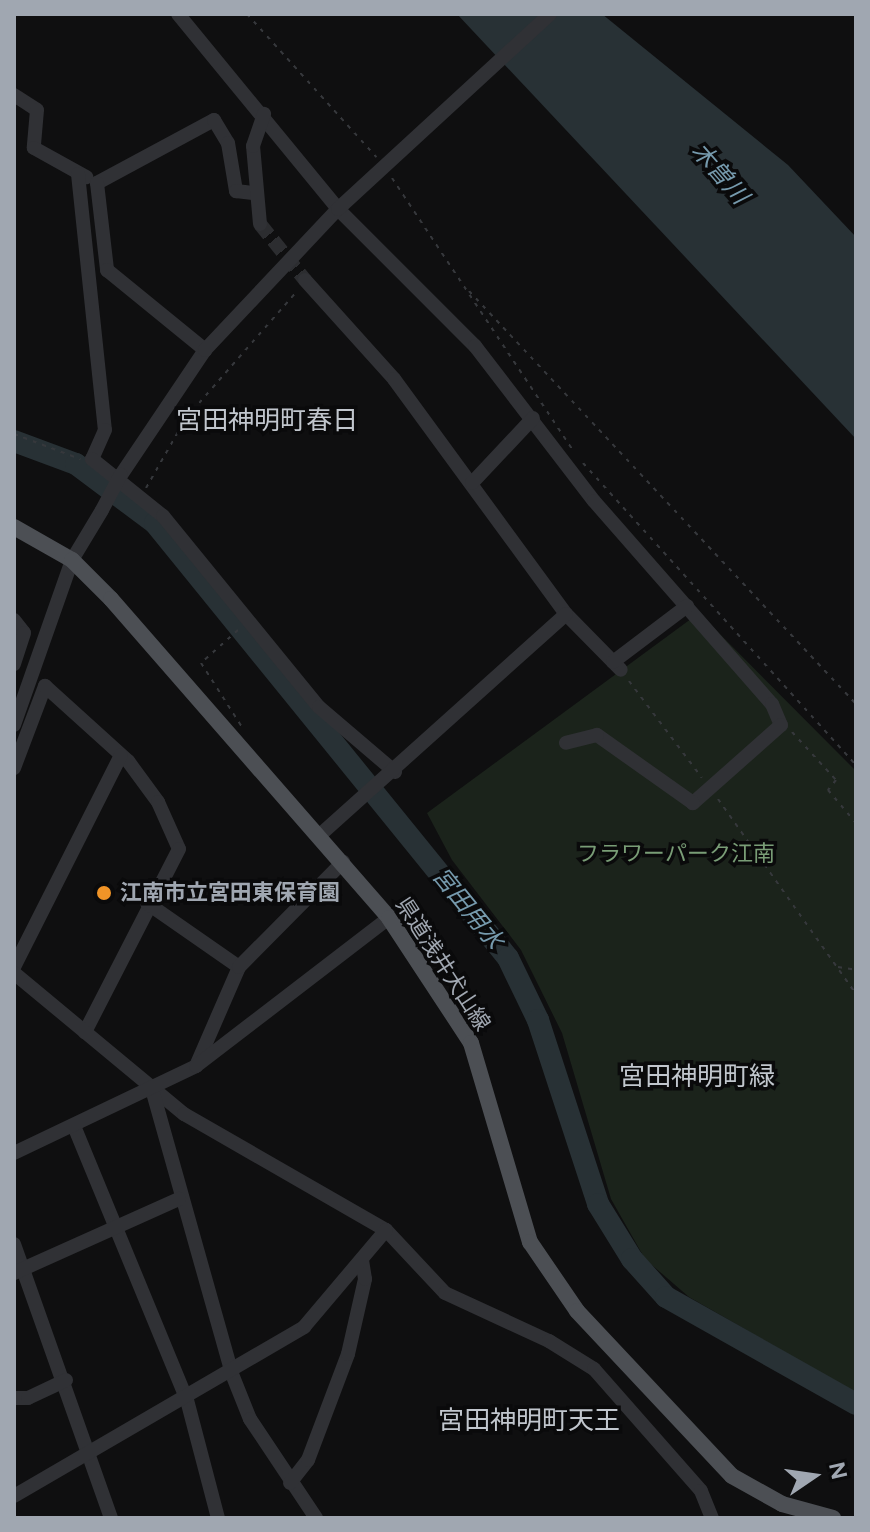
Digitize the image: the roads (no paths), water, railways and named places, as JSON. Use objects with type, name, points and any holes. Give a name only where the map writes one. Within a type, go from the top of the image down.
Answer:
[{"type":"main road","name":"県道浅井犬山線","points":[[14,527],[72,560],[245,748],[321,834],[389,918],[471,1043],[508,1178],[545,1270],[732,1476],[782,1504],[833,1518]]},
{"type":"street","points":[[178,14],[264,114],[338,209],[475,346],[594,501],[772,704],[781,725],[693,803],[597,735],[566,743]]},
{"type":"street","points":[[14,725],[72,560],[121,475],[205,350],[338,209],[550,14]]},
{"type":"street","points":[[14,95],[37,110],[34,148],[97,183]]},
{"type":"street","points":[[260,224],[253,193],[253,146],[264,114]]},
{"type":"street","points":[[97,183],[214,120],[228,143],[236,191],[253,193]]},
{"type":"street","points":[[78,174],[105,430],[92,459],[143,498],[226,588],[319,707],[395,772]]},
{"type":"street","points":[[97,183],[107,270],[205,350]]},
{"type":"street","points":[[305,281],[394,379],[566,614],[617,666],[687,606]]},
{"type":"street","points":[[472,483],[533,418]]},
{"type":"street","points":[[321,834],[395,772],[566,614]]},
{"type":"street","points":[[14,620],[24,633],[14,664]]},
{"type":"street","points":[[14,768],[45,686],[121,755],[158,802],[179,849],[147,903],[85,1032]]},
{"type":"street","points":[[121,755],[14,970],[152,1089],[206,1128],[386,1230],[445,1293],[549,1341],[594,1369],[701,1491],[712,1518]]},
{"type":"street","points":[[196,1066],[239,967],[343,862]]},
{"type":"street","points":[[147,903],[239,967]]},
{"type":"street","points":[[14,1153],[196,1066],[389,918]]},
{"type":"street","points":[[152,1089],[179,1199],[232,1374],[250,1419],[316,1518]]},
{"type":"street","points":[[74,1126],[187,1400],[218,1518]]},
{"type":"street","points":[[19,1271],[179,1199]]},
{"type":"street","points":[[14,1496],[232,1374],[304,1327],[386,1230]]},
{"type":"street","points":[[14,1244],[19,1271],[92,1450],[111,1518]]},
{"type":"street","points":[[290,1483],[308,1460],[348,1354],[365,1279],[362,1259]]},
{"type":"street","points":[[14,1398],[28,1398],[66,1380]]},
{"type":"water","name":"木曽川","points":[[457,14],[602,14],[788,165],[856,237],[856,439]]},
{"type":"waterway","name":"宮田用水","points":[[14,441],[76,464],[155,523],[508,958],[538,1020],[598,1204],[632,1259],[666,1297],[856,1404]]},
{"type":"tunnel","points":[[260,224],[305,280]]},
{"type":"place","name":"江南市立宮田東保育園","points":[[104,893]]},
{"type":"district","name":"宮田神明町春日","points":[[267,421]]},
{"type":"district","name":"宮田神明町緑","points":[[697,1077]]},
{"type":"district","name":"宮田神明町天王","points":[[529,1421]]},
{"type":"park label","name":"フラワーパーク江南","points":[[676,854]]}]
